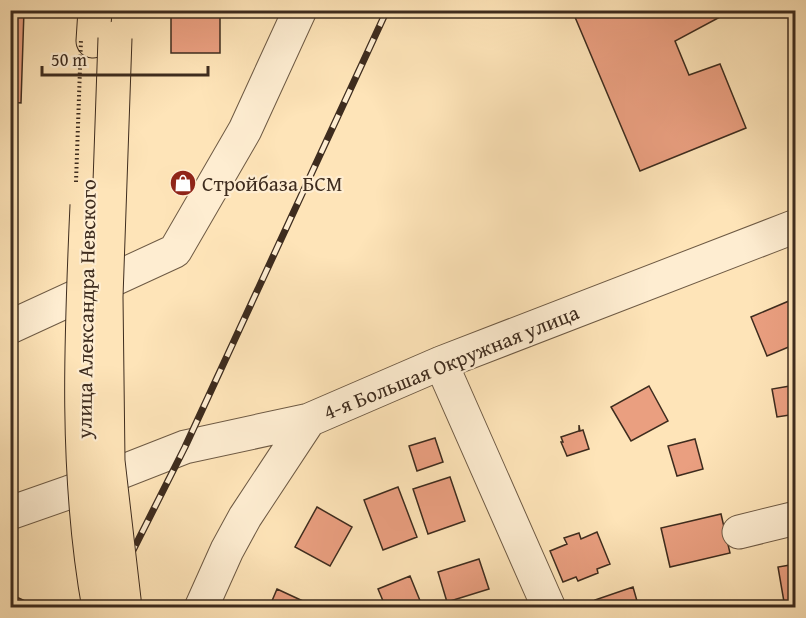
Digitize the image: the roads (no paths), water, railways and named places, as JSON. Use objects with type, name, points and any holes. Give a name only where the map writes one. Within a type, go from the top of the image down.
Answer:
[{"type":"main road","name":"улица Александра Невского","points":[[99,608],[90,556],[82,397],[83,299],[105,25]]},
{"type":"main road","points":[[105,25],[108,460],[125,608]]},
{"type":"street","points":[[10,327],[26,309],[175,251],[245,130],[300,10]]},
{"type":"street","name":"4-я Большая Окружная улица","points":[[201,608],[227,550],[245,517],[309,420],[441,363],[795,226]]},
{"type":"street","points":[[441,363],[549,608]]},
{"type":"street","points":[[10,513],[185,447],[309,420]]},
{"type":"street","points":[[740,532],[795,518]]},
{"type":"railway","points":[[104,608],[185,447],[387,10]]},
{"type":"place","name":"Стройбаза БСМ","points":[[183,183]]}]
